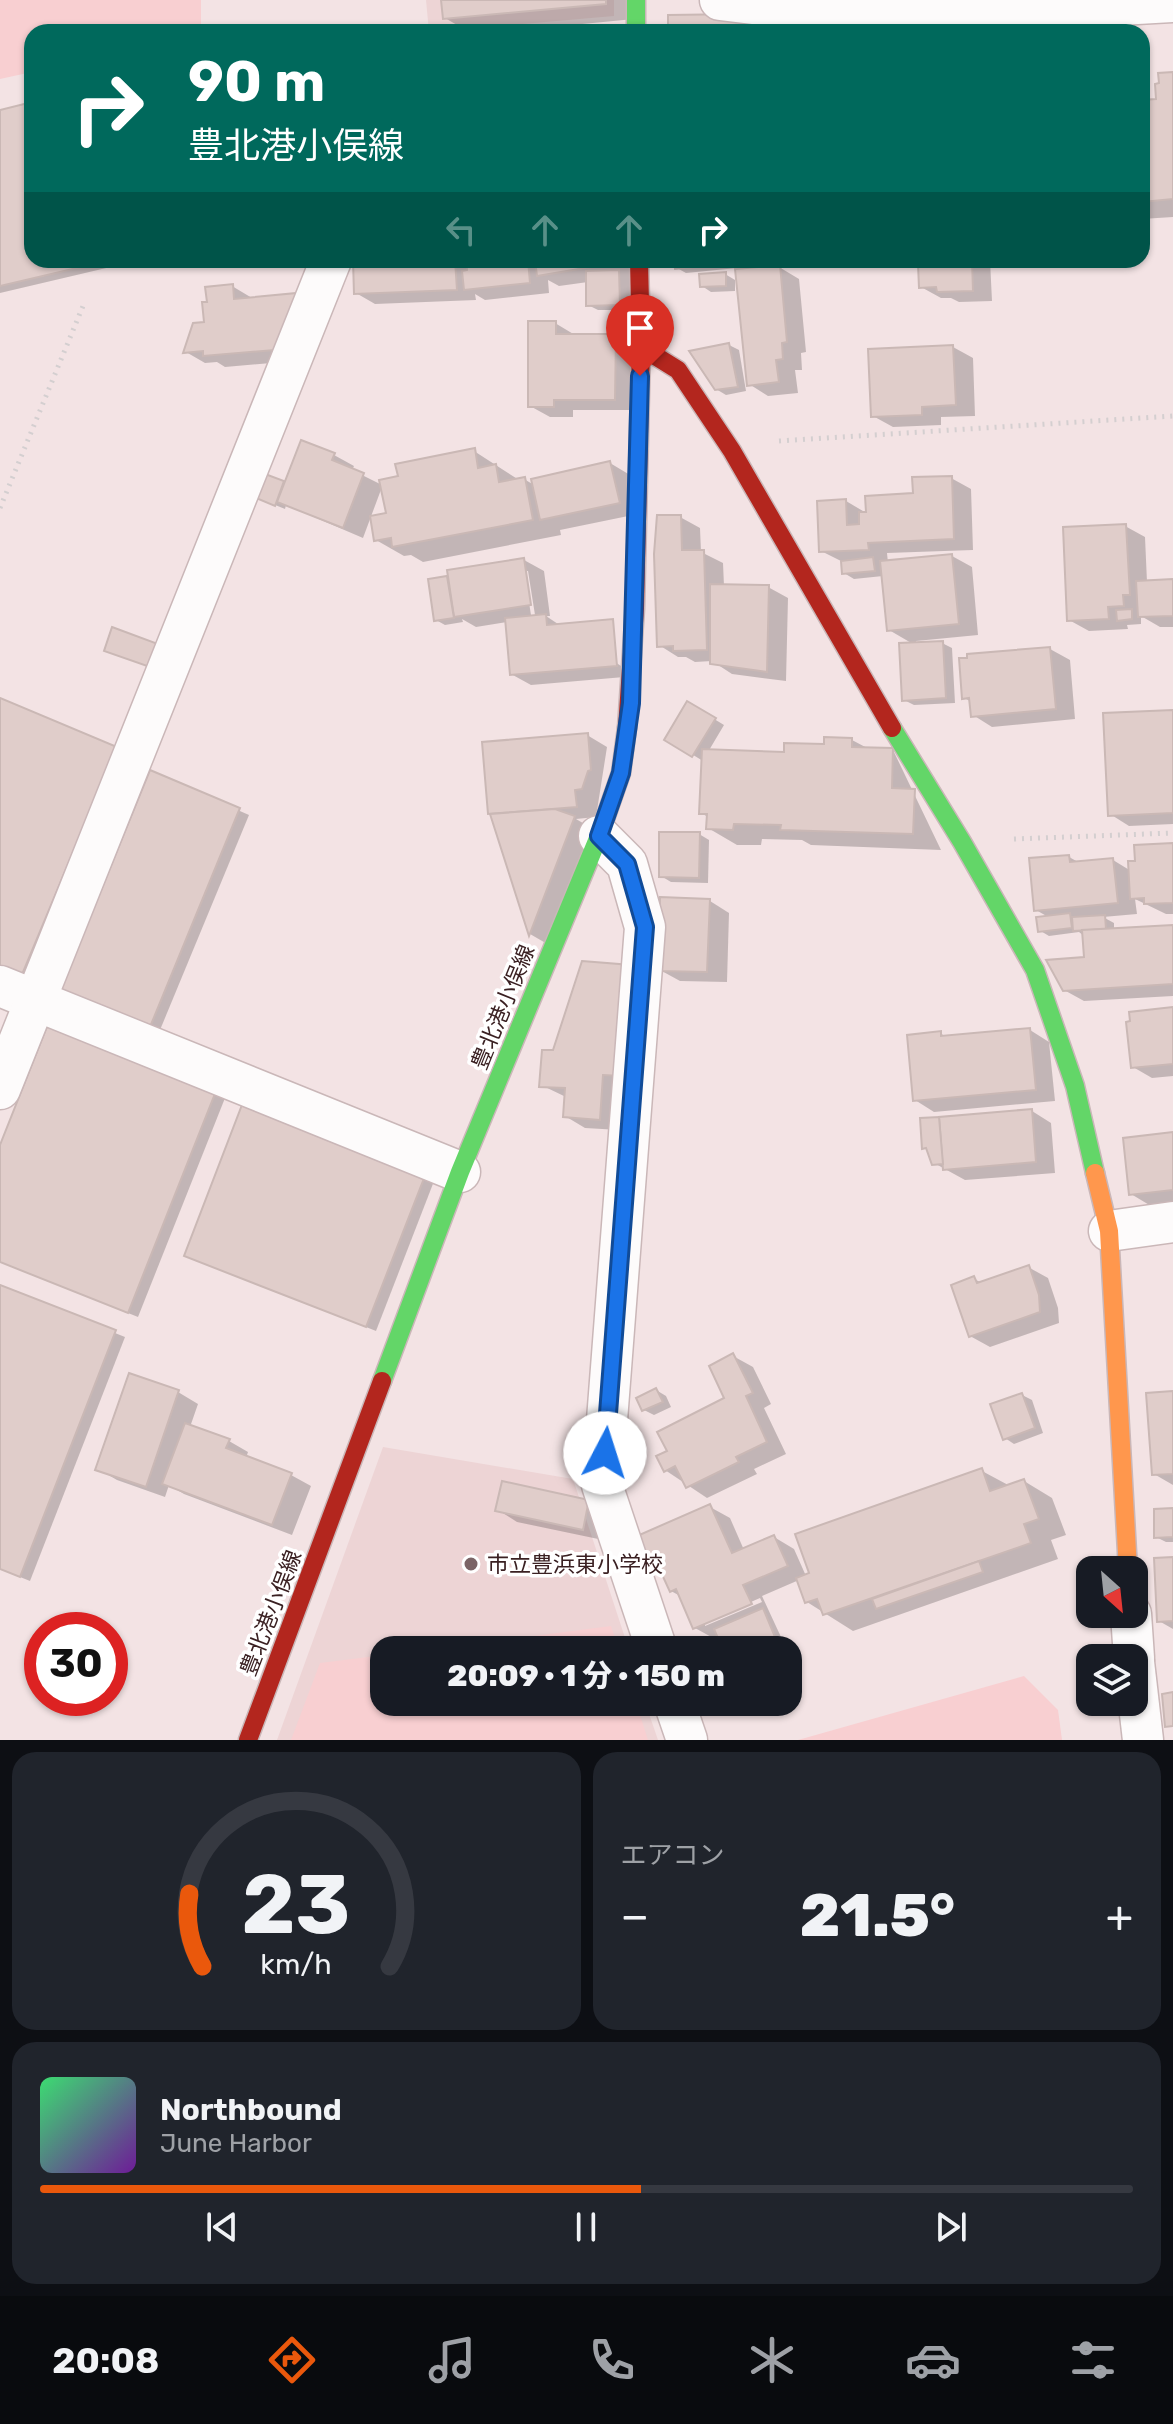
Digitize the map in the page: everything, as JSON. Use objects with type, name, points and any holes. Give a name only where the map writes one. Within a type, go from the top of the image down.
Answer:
[{"type":"main road","points":[[636,0],[636,24]]},
{"type":"main road","name":"豊北港小俣線","points":[[248,1740],[460,1172],[599,836],[621,773],[631,703],[641,347],[639,268]]},
{"type":"main road","points":[[641,347],[678,370],[732,451],[1035,970],[1075,1086],[1109,1231],[1127,1556]]},
{"type":"street","points":[[720,0],[877,19],[1173,2]]},
{"type":"street","points":[[0,1089],[18,993],[328,268]]},
{"type":"street","points":[[599,836],[627,864],[645,927],[602,1485],[652,1636]]},
{"type":"street","points":[[18,993],[460,1172]]},
{"type":"street","points":[[1109,1231],[1173,1222]]},
{"type":"street","points":[[679,1716],[687,1740]]},
{"type":"street","points":[[1140,1716],[1143,1740]]},
{"type":"path","points":[[0,508],[83,306]]},
{"type":"path","points":[[732,451],[754,442],[1173,416]]},
{"type":"path","points":[[962,842],[1173,833]]},
{"type":"shaded area","points":[[0,0],[201,0],[201,24],[24,24],[24,74],[0,79]]},
{"type":"shaded area","points":[[426,0],[614,0],[614,16],[522,24],[428,24]]},
{"type":"shaded area","name":"市立豊浜東小学校","points":[[383,1447],[573,1479],[624,1636],[370,1636],[370,1716],[650,1716],[658,1740],[277,1740]]},
{"type":"shaded area","points":[[611,1626],[614,1636],[534,1636]]},
{"type":"shaded area","points":[[370,1657],[370,1716],[640,1716],[648,1740],[291,1740],[320,1663]]},
{"type":"shaded area","points":[[1024,1676],[1058,1710],[1062,1740],[798,1740]]},
{"type":"building","points":[[441,0],[606,0],[606,4],[443,19]]},
{"type":"building","points":[[741,14],[742,24],[668,24],[668,15]]},
{"type":"building","points":[[1173,72],[1173,199],[1150,201],[1150,99],[1156,99],[1158,73]]},
{"type":"building","points":[[24,104],[24,268],[77,268],[0,286],[0,110]]},
{"type":"building","points":[[353,268],[456,268],[457,290],[354,294]]},
{"type":"building","points":[[529,268],[530,283],[464,290],[462,271]]},
{"type":"building","points":[[536,268],[585,268],[537,276]]},
{"type":"building","points":[[780,268],[787,342],[782,343],[783,359],[776,360],[779,382],[747,386],[735,269]]},
{"type":"building","points":[[918,268],[972,268],[973,291],[937,292],[936,287],[919,288]]},
{"type":"building","points":[[619,270],[620,305],[586,306],[586,271]]},
{"type":"building","points":[[726,272],[726,286],[700,287],[699,274]]},
{"type":"building","points":[[233,284],[234,299],[297,293],[275,350],[203,356],[203,351],[183,353],[193,323],[204,322],[202,302],[207,302],[205,287]]},
{"type":"building","points":[[528,321],[556,321],[556,334],[616,334],[615,400],[554,400],[554,407],[528,407]]},
{"type":"building","points":[[729,343],[738,387],[715,390],[689,351]]},
{"type":"building","points":[[953,345],[956,405],[922,407],[922,415],[871,417],[868,349]]},
{"type":"building","points":[[301,440],[335,453],[332,460],[364,473],[343,528],[277,502]]},
{"type":"building","points":[[475,448],[478,468],[496,464],[499,482],[525,477],[533,520],[392,547],[391,538],[374,541],[370,516],[386,513],[379,480],[398,476],[395,464]]},
{"type":"building","points":[[610,461],[620,503],[540,520],[531,479]]},
{"type":"building","points":[[265,474],[284,481],[275,506],[256,498]]},
{"type":"building","points":[[952,476],[954,539],[868,543],[869,550],[819,552],[817,501],[846,499],[847,525],[859,524],[859,512],[866,512],[865,496],[913,493],[912,477]]},
{"type":"building","points":[[657,515],[681,515],[682,550],[704,550],[707,650],[673,651],[673,646],[657,647],[654,554]]},
{"type":"building","points":[[1126,524],[1130,595],[1123,595],[1124,606],[1108,607],[1109,619],[1067,621],[1063,527]]},
{"type":"building","points":[[952,554],[959,624],[887,631],[880,561]]},
{"type":"building","points":[[873,557],[875,571],[842,574],[841,561]]},
{"type":"building","points":[[524,558],[531,605],[454,617],[447,570]]},
{"type":"building","points":[[447,576],[454,618],[434,621],[428,579]]},
{"type":"building","points":[[1173,579],[1173,616],[1138,617],[1136,581]]},
{"type":"building","points":[[710,584],[769,585],[767,672],[710,664]]},
{"type":"building","points":[[1132,609],[1132,619],[1117,621],[1116,610]]},
{"type":"building","points":[[546,614],[547,625],[613,619],[617,666],[510,675],[505,618]]},
{"type":"building","points":[[112,627],[158,644],[150,667],[104,651]]},
{"type":"building","points":[[943,641],[946,698],[902,701],[899,643]]},
{"type":"building","points":[[1050,647],[1056,709],[971,717],[969,698],[962,699],[959,658],[967,658],[967,654]]},
{"type":"building","points":[[0,698],[117,747],[21,977],[0,968]]},
{"type":"building","points":[[687,701],[716,718],[692,757],[664,740]]},
{"type":"building","points":[[1173,710],[1173,813],[1108,816],[1103,713]]},
{"type":"building","points":[[588,733],[591,770],[582,789],[575,790],[577,807],[488,814],[482,742]]},
{"type":"building","points":[[824,737],[852,738],[852,747],[893,748],[892,788],[915,789],[913,834],[780,830],[781,825],[734,824],[733,830],[706,829],[707,814],[699,814],[702,749],[784,752],[784,743],[824,744]]},
{"type":"building","points":[[150,770],[240,808],[150,1027],[60,990]]},
{"type":"building","points":[[555,809],[575,816],[529,936],[490,814]]},
{"type":"building","points":[[659,832],[700,832],[699,878],[659,877]]},
{"type":"building","points":[[1173,843],[1173,903],[1144,904],[1144,898],[1130,899],[1128,861],[1135,861],[1134,845]]},
{"type":"building","points":[[1069,855],[1070,862],[1113,858],[1118,903],[1034,911],[1029,858]]},
{"type":"building","points":[[660,897],[710,899],[707,972],[658,971]]},
{"type":"building","points":[[1070,913],[1072,928],[1038,932],[1036,917]]},
{"type":"building","points":[[1105,915],[1106,929],[1073,931],[1072,917]]},
{"type":"building","points":[[1173,925],[1173,984],[1063,991],[1046,960],[1084,957],[1082,930]]},
{"type":"building","points":[[582,961],[631,965],[623,1076],[603,1075],[600,1120],[563,1117],[565,1088],[539,1087],[542,1050],[553,1050]]},
{"type":"building","points":[[1173,1007],[1173,1064],[1131,1068],[1126,1022],[1130,1021],[1129,1012]]},
{"type":"building","points":[[50,1019],[218,1086],[128,1313],[0,1262],[0,1145]]},
{"type":"building","points":[[1030,1028],[1036,1090],[913,1101],[907,1035],[941,1031],[941,1036]]},
{"type":"building","points":[[245,1097],[428,1168],[366,1327],[184,1256]]},
{"type":"building","points":[[1032,1109],[1036,1162],[943,1170],[939,1117]]},
{"type":"building","points":[[939,1117],[943,1164],[932,1165],[926,1148],[922,1149],[920,1118]]},
{"type":"building","points":[[1173,1132],[1173,1190],[1129,1195],[1123,1138]]},
{"type":"building","points":[[1029,1265],[1039,1295],[1040,1312],[969,1337],[951,1285],[974,1276],[977,1283]]},
{"type":"building","points":[[0,1285],[116,1330],[20,1577],[0,1569]]},
{"type":"building","points":[[733,1353],[753,1393],[746,1396],[767,1442],[736,1457],[739,1462],[686,1488],[675,1466],[664,1472],[656,1456],[667,1451],[657,1432],[724,1398],[709,1366]]},
{"type":"building","points":[[129,1373],[179,1390],[146,1487],[95,1470]]},
{"type":"building","points":[[656,1388],[663,1402],[642,1411],[636,1398]]},
{"type":"building","points":[[1173,1391],[1173,1474],[1152,1475],[1146,1393]]},
{"type":"building","points":[[1022,1393],[1035,1428],[1003,1440],[990,1404]]},
{"type":"building","points":[[185,1423],[230,1439],[226,1448],[292,1473],[272,1525],[162,1484]]},
{"type":"building","points":[[982,1468],[990,1491],[1024,1479],[1039,1519],[1024,1524],[1031,1543],[823,1615],[817,1599],[805,1603],[796,1578],[809,1573],[795,1534]]},
{"type":"building","points":[[502,1481],[589,1500],[583,1530],[495,1511]]},
{"type":"building","points":[[710,1504],[732,1553],[774,1535],[788,1566],[743,1585],[752,1604],[693,1629],[676,1589],[670,1592],[660,1570],[653,1573],[637,1536]]},
{"type":"building","points":[[1173,1508],[1173,1537],[1154,1538],[1154,1509]]},
{"type":"building","points":[[1173,1557],[1173,1621],[1157,1622],[1154,1558]]},
{"type":"building","points":[[979,1561],[983,1572],[876,1609],[872,1599]]},
{"type":"building","points":[[763,1608],[775,1636],[717,1636],[714,1629]]},
{"type":"building","points":[[1173,1692],[1173,1726],[1165,1727],[1162,1694]]},
{"type":"traffic: fast","points":[[636,0],[636,24]]},
{"type":"traffic: fast","points":[[382,1381],[460,1172],[599,836],[621,773],[627,728]]},
{"type":"traffic: fast","points":[[892,728],[1035,970],[1075,1086],[1095,1173]]},
{"type":"traffic: slow","points":[[1095,1173],[1109,1231],[1127,1556]]},
{"type":"traffic: jam","points":[[627,728],[635,608],[641,347],[639,268]]},
{"type":"traffic: jam","points":[[641,347],[678,370],[732,451],[892,728]]},
{"type":"traffic: jam","points":[[248,1740],[382,1381]]},
{"type":"place","name":"市立豊浜東小学校","points":[[471,1564]]},
{"type":"route","points":[[605,1453],[645,927],[627,864],[599,836],[621,773],[631,703],[640,376]]}]
